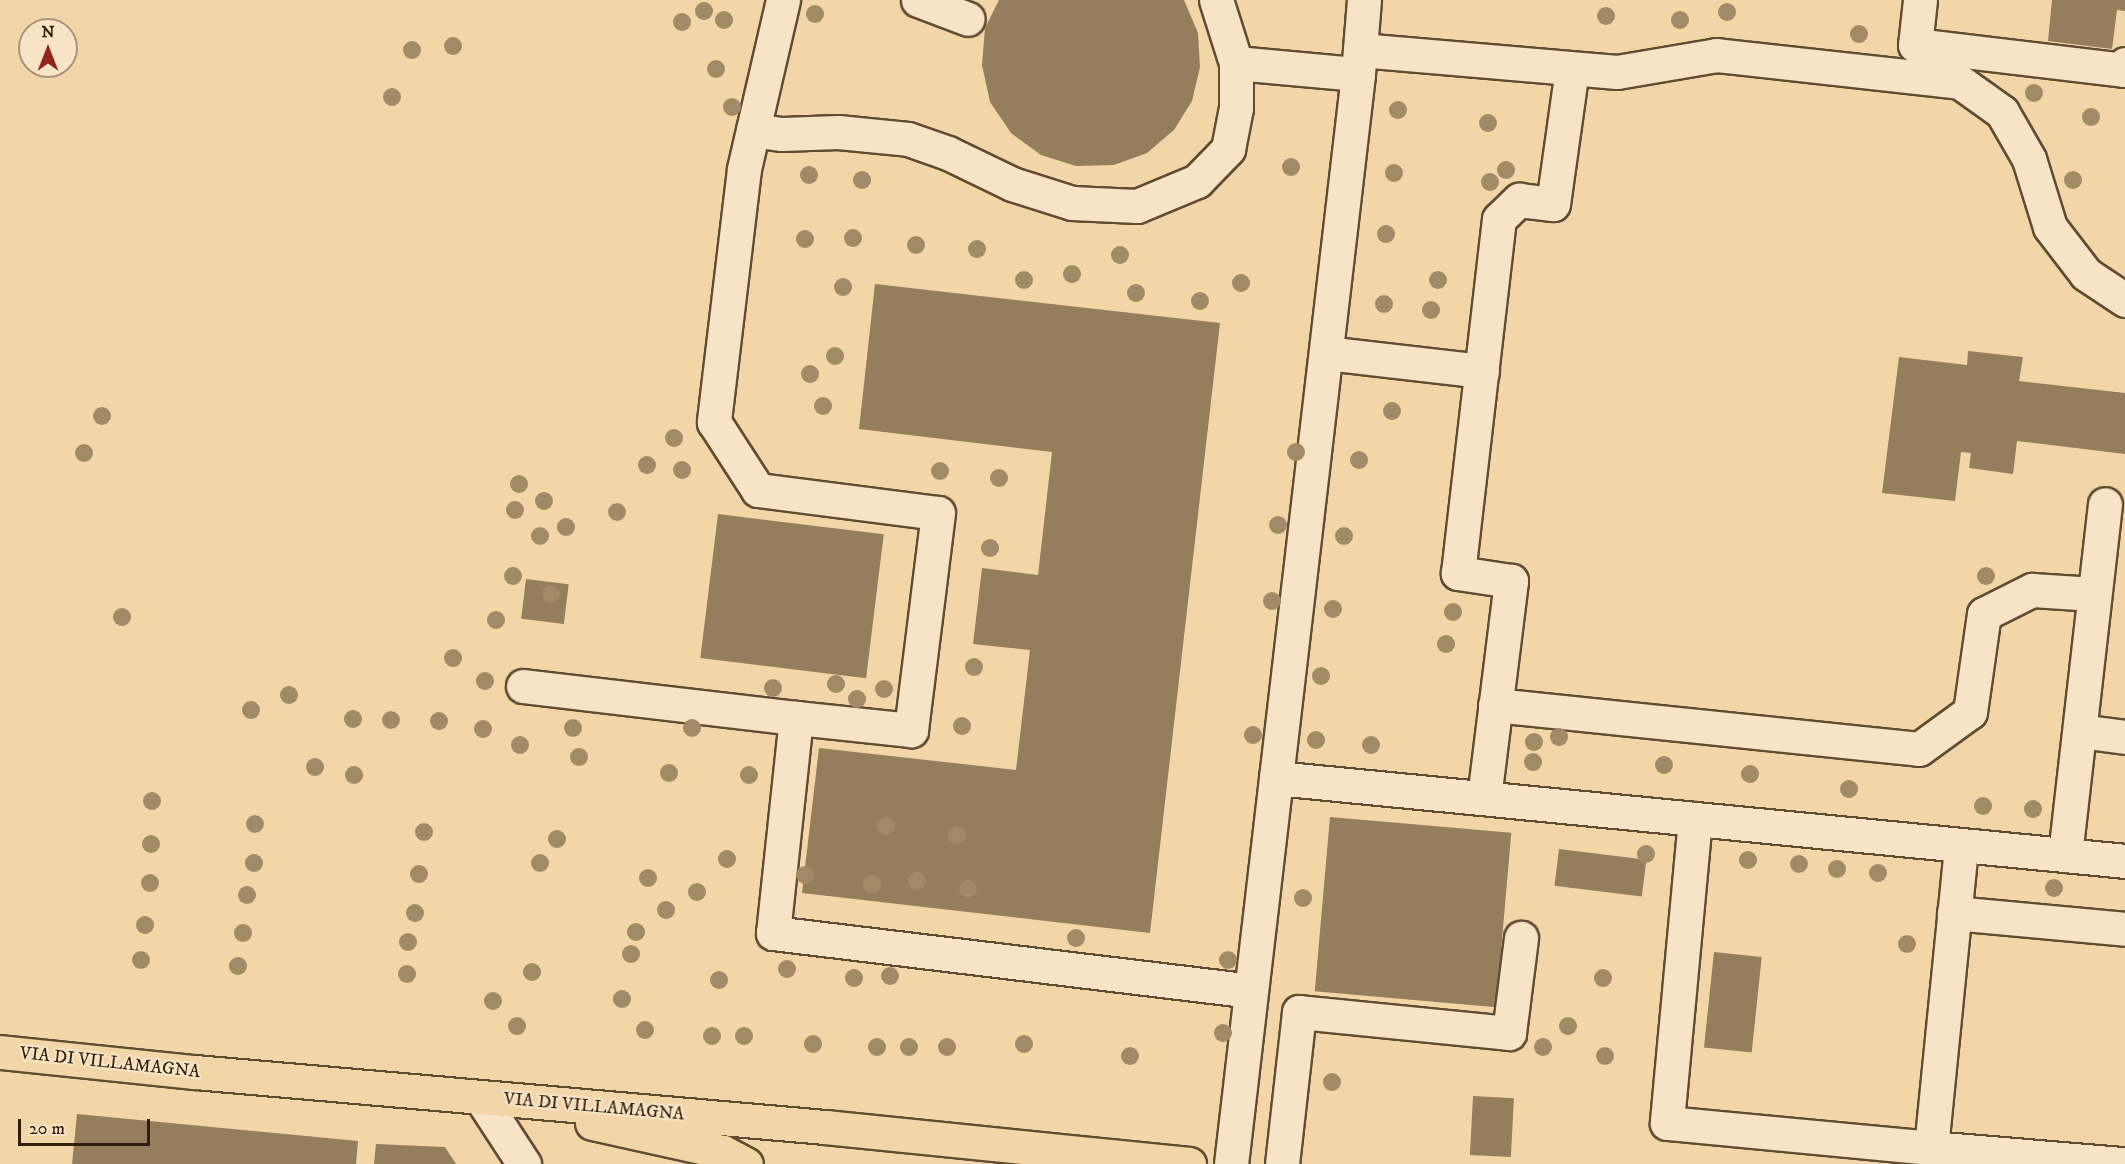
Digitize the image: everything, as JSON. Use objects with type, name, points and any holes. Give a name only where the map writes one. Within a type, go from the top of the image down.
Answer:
[{"type":"main road","name":"VIA DI VILLAMAGNA","points":[[0,1052],[825,1127],[1189,1164]]},
{"type":"main road","points":[[487,1098],[723,1152],[746,1164]]},
{"type":"street","points":[[523,686],[911,730],[938,513],[759,490],[714,422],[744,169],[783,0]]},
{"type":"street","points":[[918,0],[968,19]]},
{"type":"street","points":[[753,130],[782,134],[838,132],[908,139],[948,153],[1012,184],[1072,203],[1137,206],[1197,181],[1228,149],[1236,108],[1236,63],[1216,0]]},
{"type":"street","points":[[1231,1164],[1326,353],[1364,0]]},
{"type":"street","points":[[1920,0],[1915,45],[2124,70],[2125,64]]},
{"type":"street","points":[[1236,63],[1359,62],[1617,72],[1716,55],[1960,82],[2002,112],[2030,159],[2050,227],[2086,274],[2125,300]]},
{"type":"street","points":[[1484,798],[1511,581],[1458,573],[1499,219],[1519,200],[1553,204],[1572,69]]},
{"type":"street","points":[[1326,353],[1482,371]]},
{"type":"street","points":[[2065,855],[2104,504]]},
{"type":"street","points":[[1495,705],[1919,749],[1970,712],[1984,614],[2032,590],[2094,594]]},
{"type":"street","points":[[796,718],[773,933],[1250,992]]},
{"type":"street","points":[[2080,731],[2125,737]]},
{"type":"street","points":[[1276,778],[2125,861]]},
{"type":"street","points":[[1695,819],[1667,1123],[2121,1164]]},
{"type":"street","points":[[1931,1148],[1961,844]]},
{"type":"street","points":[[1954,913],[2125,929]]},
{"type":"street","points":[[1282,1164],[1299,1012],[1509,1033],[1521,938]]},
{"type":"street","points":[[487,1098],[524,1164]]},
{"type":"building","points":[[999,0],[1184,0],[1198,33],[1200,67],[1192,101],[1174,130],[1147,153],[1114,165],[1076,166],[1041,155],[1011,133],[990,102],[982,65],[985,28]]},
{"type":"building","points":[[2052,0],[2125,0],[2125,11],[2117,10],[2112,49],[2048,41]]},
{"type":"building","points":[[875,284],[1220,323],[1150,933],[802,893],[819,748],[1016,770],[1030,650],[973,644],[982,568],[1038,575],[1052,452],[859,429]]},
{"type":"building","points":[[1968,351],[2023,357],[2019,381],[2125,393],[2125,454],[2017,441],[2013,474],[1969,468],[1971,453],[1961,452],[1955,501],[1882,493],[1899,357],[1967,365]]},
{"type":"building","points":[[718,514],[884,534],[866,678],[700,658]]},
{"type":"building","points":[[526,579],[569,584],[564,624],[521,619]]},
{"type":"building","points":[[1330,817],[1511,833],[1496,1007],[1315,991]]},
{"type":"building","points":[[1559,849],[1646,860],[1642,896],[1554,886]]},
{"type":"building","points":[[1714,952],[1762,957],[1752,1052],[1704,1047]]},
{"type":"building","points":[[1473,1096],[1514,1098],[1511,1157],[1470,1155]]},
{"type":"building","points":[[77,1114],[358,1141],[356,1164],[72,1164]]},
{"type":"building","points":[[376,1144],[445,1147],[456,1164],[374,1164]]}]
